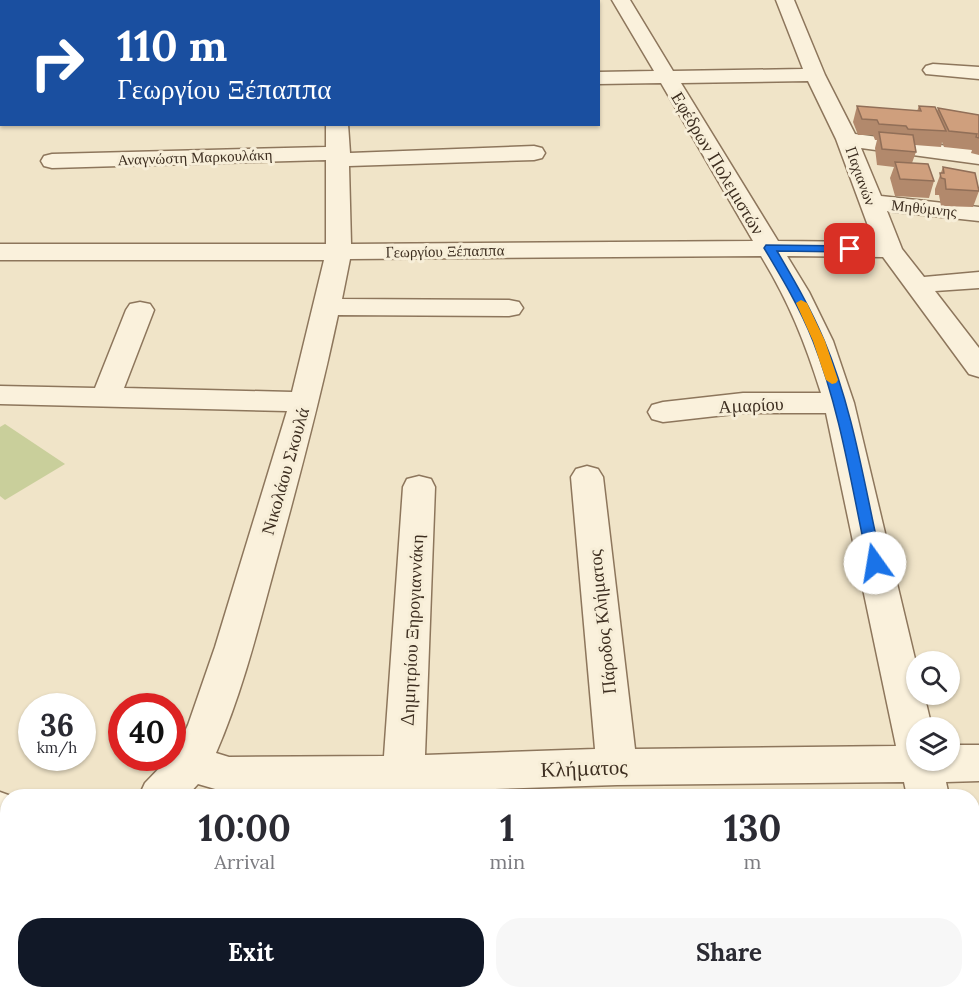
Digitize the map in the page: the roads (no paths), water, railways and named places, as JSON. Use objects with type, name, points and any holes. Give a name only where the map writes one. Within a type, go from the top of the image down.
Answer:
[{"type":"street","name":"Εφέδρων Πολεμιστών","points":[[621,0],[796,292],[819,341],[839,403],[910,717]]},
{"type":"street","name":"Παχιανών","points":[[785,0],[815,75],[847,116],[847,139],[890,250],[979,368]]},
{"type":"street","points":[[933,70],[979,73]]},
{"type":"street","points":[[600,78],[815,75]]},
{"type":"street","name":"Νικολάου Σκουλά","points":[[167,789],[191,763],[208,725],[234,647],[305,402],[339,252],[338,126]]},
{"type":"street","points":[[847,139],[979,157]]},
{"type":"street","name":"Αναγνώστη Μαρκουλάκη","points":[[52,161],[534,153]]},
{"type":"street","name":"Μηθύμνης","points":[[870,202],[979,214]]},
{"type":"street","name":"Γεωργίου Ξέπαππα","points":[[0,252],[770,248],[890,250]]},
{"type":"street","points":[[916,285],[979,280]]},
{"type":"street","points":[[328,308],[508,308]]},
{"type":"street","points":[[106,396],[140,310]]},
{"type":"street","points":[[0,395],[305,402]]},
{"type":"street","name":"Αμαρίου","points":[[663,412],[743,403],[839,403]]},
{"type":"street","name":"Πάροδος Κλήματος","points":[[587,477],[617,766]]},
{"type":"street","name":"Δημητρίου Ξηρογιαννάκη","points":[[404,774],[419,487]]},
{"type":"street","name":"Κλήματος","points":[[191,763],[229,775],[404,774],[617,766],[906,767]]},
{"type":"street","name":"Κλήματος","points":[[960,764],[979,763]]}]
